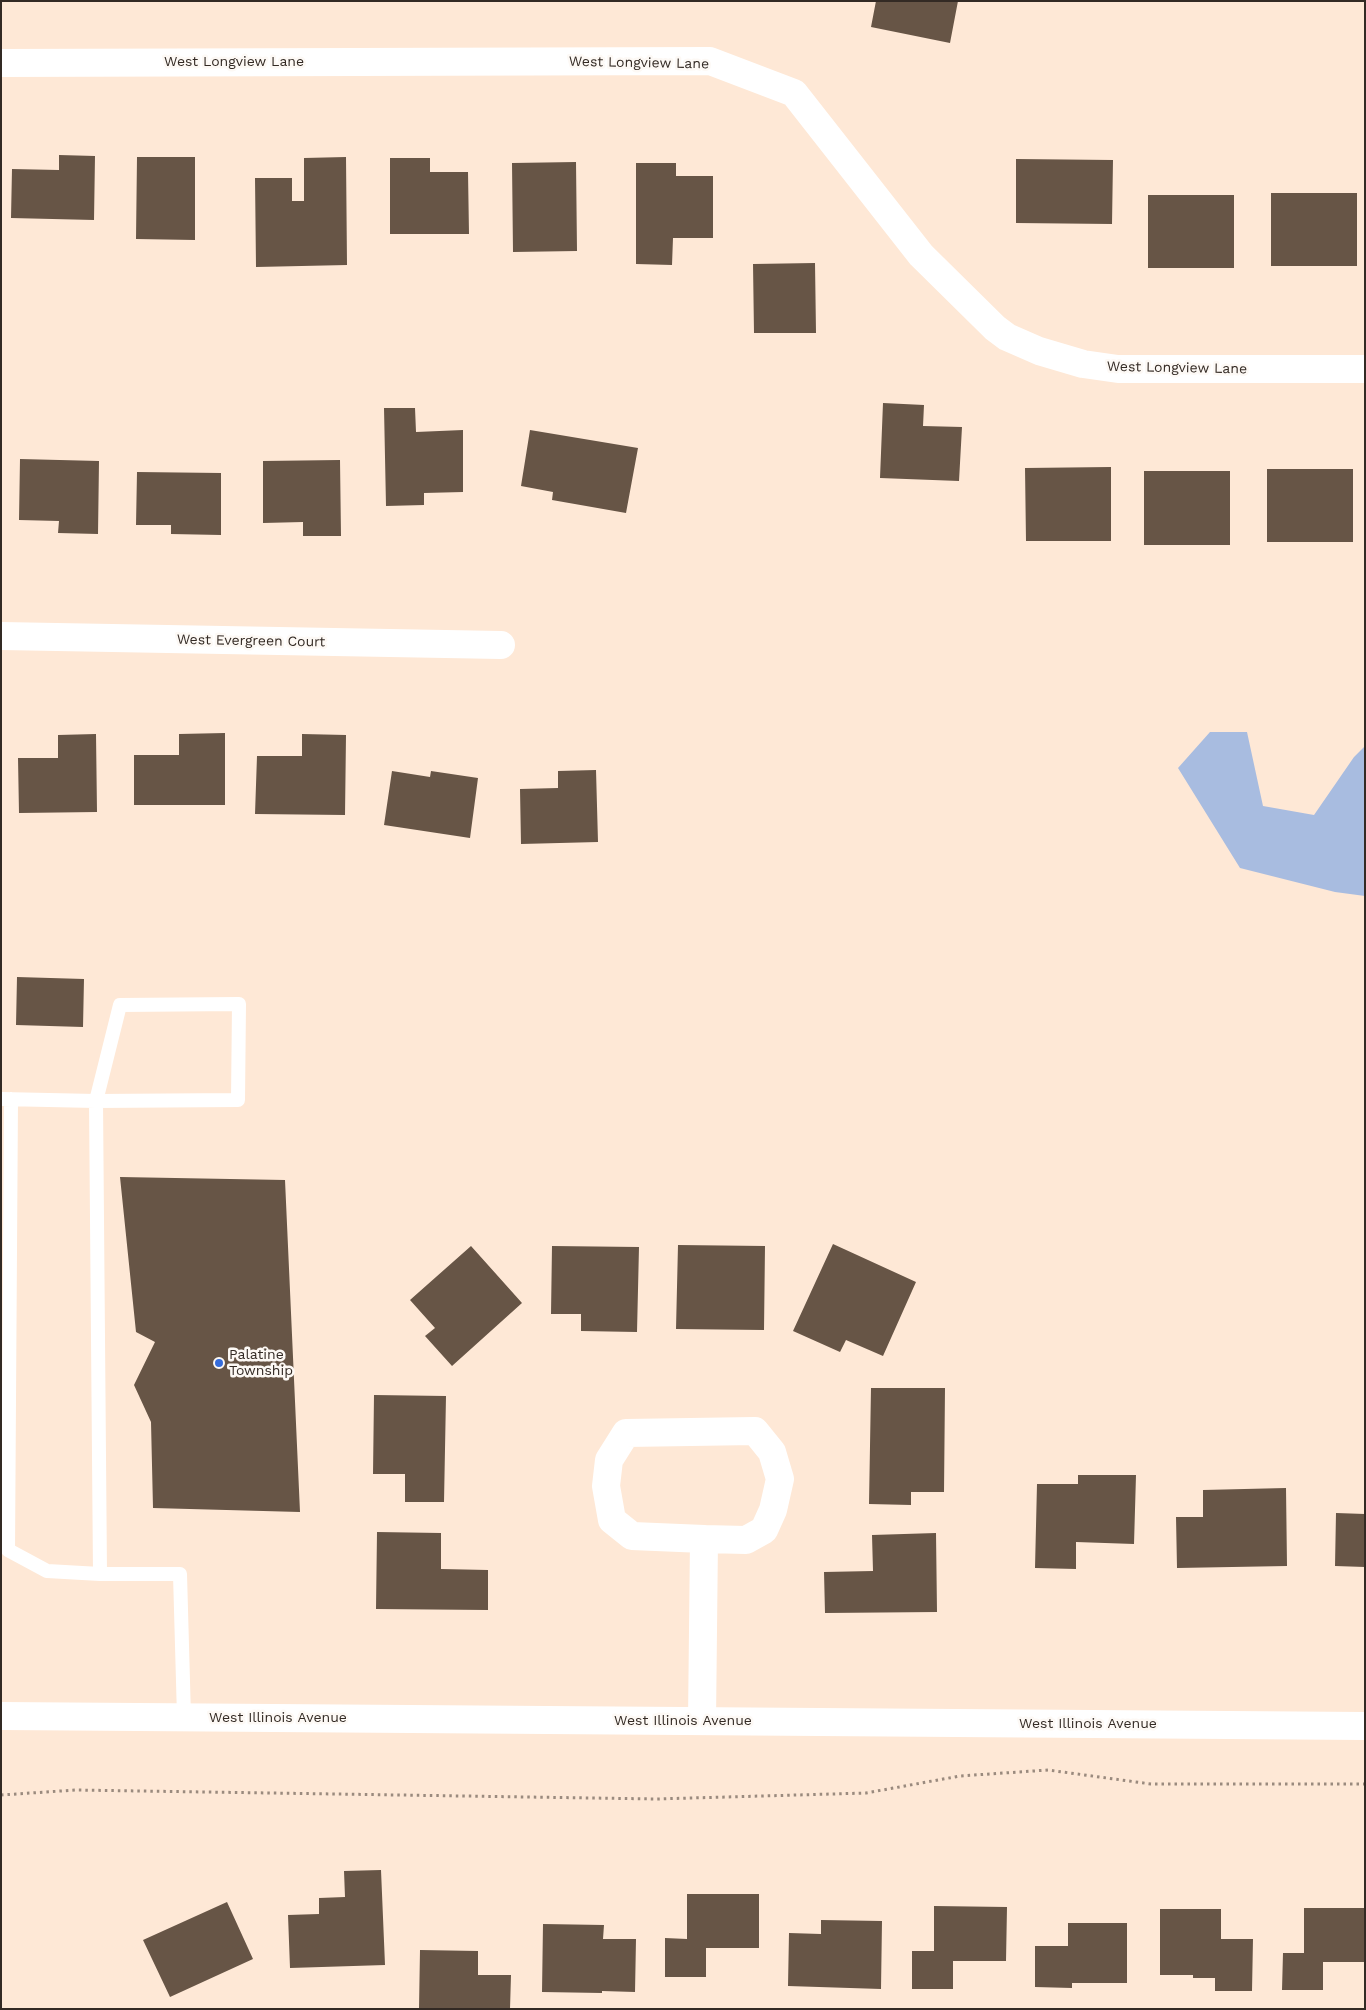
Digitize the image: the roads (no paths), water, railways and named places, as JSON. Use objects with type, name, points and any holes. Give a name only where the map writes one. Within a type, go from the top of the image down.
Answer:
[{"type":"street","name":"West Longview Lane","points":[[1,63],[710,61],[794,93],[921,255],[995,328],[1007,337],[1039,351],[1083,364],[1118,369],[1365,369]]},
{"type":"street","name":"West Evergreen Court","points":[[1,636],[501,645]]},
{"type":"street","points":[[754,1431],[772,1452],[780,1479],[773,1510],[764,1530],[746,1540],[704,1540],[632,1536],[612,1520],[606,1486],[609,1460],[626,1433],[754,1431]]},
{"type":"street","points":[[702,1721],[704,1540]]},
{"type":"street","name":"West Illinois Avenue","points":[[1,1716],[1365,1726]]},
{"type":"lane","points":[[100,1574],[96,1100],[120,1005],[239,1004],[238,1100],[96,1100],[6,1099],[8,1550],[47,1571],[100,1574],[180,1574],[184,1717]]},
{"type":"water","points":[[1210,732],[1247,732],[1263,806],[1314,815],[1354,757],[1365,746],[1365,896],[1335,892],[1240,868],[1178,768]]},
{"type":"place","name":"Palatine Township","points":[[219,1363]]}]
